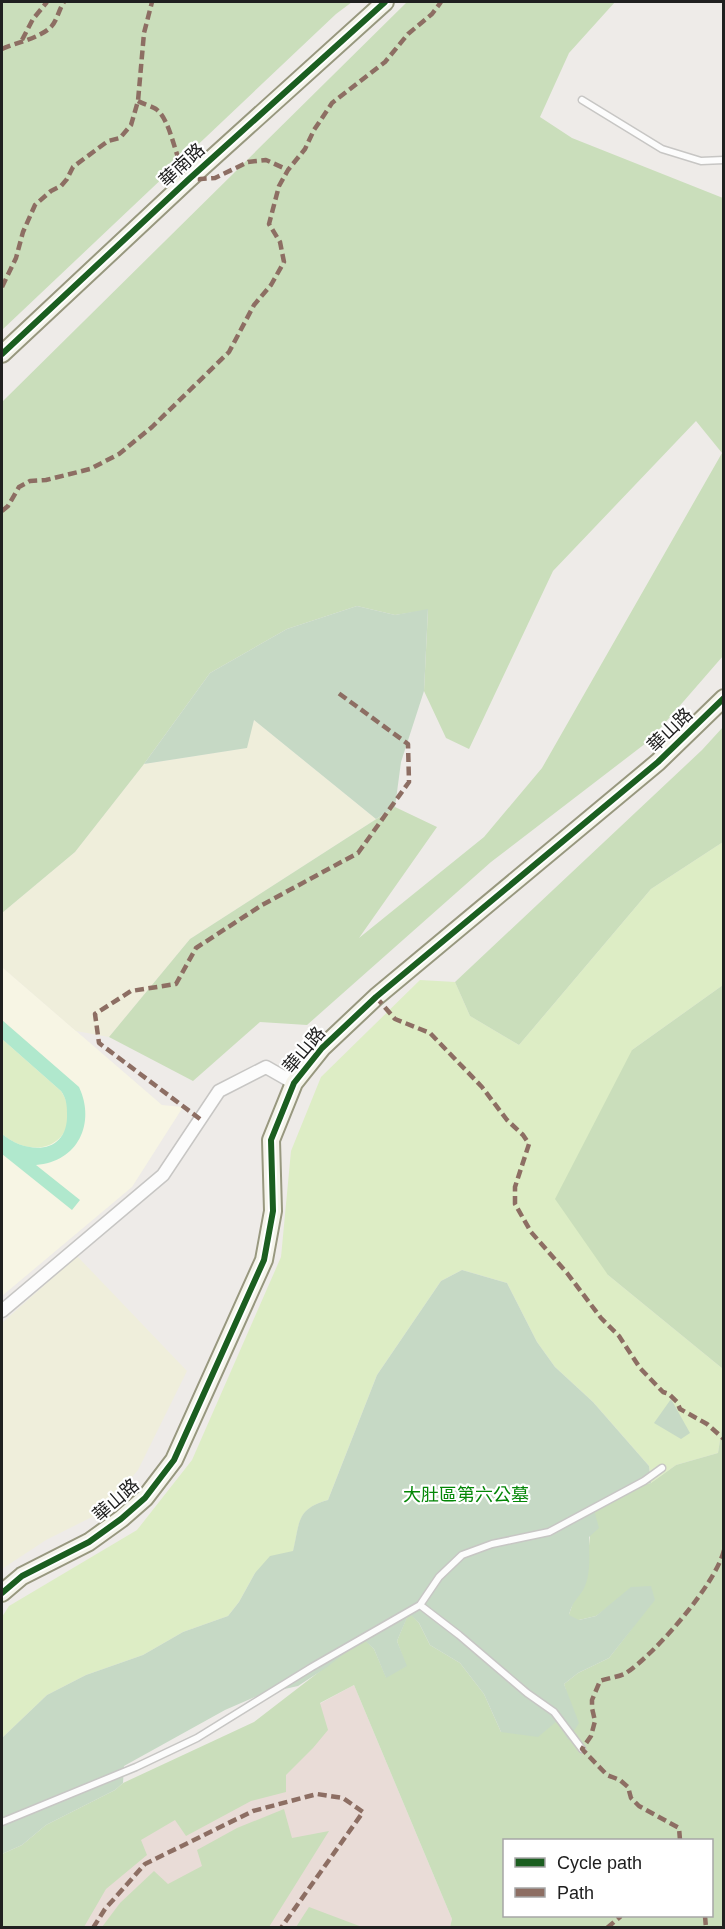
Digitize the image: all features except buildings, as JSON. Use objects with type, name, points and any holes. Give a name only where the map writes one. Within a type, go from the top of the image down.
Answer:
[{"type":"street","name":"華南路","points":[[2,354],[188,180],[385,2]]},
{"type":"street","name":"華山路","points":[[2,1593],[22,1576],[88,1542],[121,1518],[145,1498],[174,1460],[264,1260],[273,1211],[271,1140],[294,1083],[322,1047],[376,997],[618,798],[723,698]]},
{"type":"street","points":[[2,1311],[163,1174],[219,1091],[266,1067],[294,1083]]},
{"type":"lane","points":[[582,100],[662,149],[701,161],[723,160]]},
{"type":"lane","points":[[2,1822],[136,1767],[197,1738],[312,1667],[420,1605],[440,1577],[462,1555],[492,1544],[549,1532],[644,1481],[662,1468]]},
{"type":"lane","points":[[420,1605],[527,1693],[554,1712],[582,1749]]},
{"type":"shaded area","points":[[2,967],[162,1105],[183,1107],[132,1187],[2,1296]]},
{"type":"shaded area","points":[[354,1685],[452,1919],[450,1928],[2,1928],[2,1877]]},
{"type":"green space","points":[[2,2],[352,2],[336,14],[2,330]]},
{"type":"green space","points":[[407,2],[615,2],[569,53],[540,117],[572,138],[723,198],[723,656],[650,740],[491,862],[307,1025],[260,1022],[193,1081],[109,1037],[190,939],[395,807],[437,827],[359,938],[484,837],[542,768],[722,453],[696,421],[553,571],[469,749],[446,738],[424,691],[428,610],[395,615],[357,606],[287,629],[210,673],[144,764],[75,852],[2,913],[2,402]]},
{"type":"green space","points":[[357,606],[395,615],[428,609],[424,691],[401,762],[395,807],[376,819],[254,720],[247,748],[144,764],[210,673],[287,629]]},
{"type":"green space","points":[[254,720],[376,819],[190,939],[109,1037],[76,1031],[2,967],[2,913],[75,852],[144,764],[246,748]]},
{"type":"green space","points":[[723,727],[723,842],[651,889],[519,1045],[470,1016],[455,982],[702,750]]},
{"type":"green space","points":[[723,842],[723,985],[632,1050],[608,1275],[723,1369],[723,1421],[718,1453],[676,1465],[651,1483],[649,1466],[593,1402],[555,1367],[537,1342],[507,1283],[462,1270],[441,1281],[377,1375],[328,1500],[310,1508],[301,1518],[293,1552],[255,1573],[239,1602],[228,1616],[183,1632],[143,1655],[86,1675],[47,1695],[2,1738],[2,1617],[9,1606],[137,1530],[192,1460],[281,1257],[291,1151],[321,1077],[420,980],[455,982],[470,1016],[519,1045],[651,889]]},
{"type":"green space","points":[[723,985],[723,1369],[608,1275],[555,1199],[632,1050]]},
{"type":"green space","points":[[2,1020],[79,1087],[84,1101],[85,1114],[80,1138],[63,1157],[36,1165],[80,1200],[72,1210],[2,1154],[2,1134],[12,1141],[34,1148],[54,1144],[66,1127],[67,1113],[66,1101],[61,1091],[2,1039]]},
{"type":"green space","points":[[2,1039],[61,1091],[68,1106],[69,1120],[65,1132],[57,1141],[46,1146],[32,1147],[17,1144],[2,1134]]},
{"type":"green space","points":[[77,1256],[187,1371],[138,1470],[104,1511],[46,1540],[2,1569],[2,1323]]},
{"type":"green space","name":"大肚區第六公墓","points":[[462,1270],[507,1283],[537,1342],[555,1367],[593,1402],[649,1466],[651,1483],[635,1486],[593,1506],[599,1528],[589,1537],[587,1580],[572,1605],[569,1615],[579,1620],[596,1616],[631,1587],[651,1586],[655,1600],[609,1658],[578,1673],[564,1684],[579,1723],[568,1740],[557,1721],[538,1737],[501,1732],[484,1694],[460,1663],[430,1645],[419,1623],[409,1613],[397,1641],[407,1666],[386,1678],[374,1649],[363,1639],[298,1686],[262,1694],[225,1710],[124,1766],[123,1783],[115,1790],[46,1825],[22,1845],[2,1854],[2,1738],[47,1695],[86,1675],[143,1655],[183,1632],[228,1616],[239,1602],[255,1573],[270,1556],[293,1551],[299,1524],[305,1512],[328,1500],[377,1375],[441,1281]]},
{"type":"green space","points":[[671,1399],[690,1433],[681,1439],[654,1423]]},
{"type":"green space","points":[[723,1421],[723,1927],[450,1927],[452,1919],[354,1685],[320,1703],[328,1730],[286,1775],[286,1792],[251,1801],[186,1836],[175,1820],[141,1840],[147,1855],[106,1889],[84,1927],[2,1928],[2,1854],[22,1845],[46,1825],[115,1790],[123,1783],[254,1722],[363,1638],[374,1649],[386,1677],[406,1666],[397,1641],[409,1612],[419,1623],[430,1645],[460,1663],[484,1694],[501,1732],[558,1720],[568,1739],[569,1700],[564,1684],[578,1673],[609,1658],[633,1627],[614,1603],[596,1616],[566,1623],[573,1603],[585,1585],[593,1506],[635,1486],[651,1483],[676,1465],[718,1453]]},
{"type":"green space","points":[[284,1809],[292,1838],[329,1831],[269,1927],[102,1927],[120,1903],[154,1871],[168,1884],[202,1866],[197,1850],[237,1828]]},
{"type":"green space","points":[[309,1907],[362,1927],[296,1927]]},
{"type":"marked path","points":[[22,40],[33,19],[47,2]]},
{"type":"marked path","points":[[2,49],[46,31],[53,24],[64,2]]},
{"type":"marked path","points":[[2,287],[16,258],[23,232],[35,205],[51,191],[61,186],[73,167],[108,141],[120,138],[131,125],[138,101],[144,33],[152,2]]},
{"type":"marked path","points":[[2,511],[8,506],[19,487],[30,481],[46,480],[90,469],[119,454],[152,427],[229,352],[254,305],[271,285],[284,262],[280,242],[269,224],[279,186],[288,170],[305,149],[314,130],[332,103],[385,62],[408,34],[432,14],[441,2]]},
{"type":"marked path","points":[[138,101],[156,109],[166,122],[188,180],[215,178],[248,162],[266,160],[288,170]]},
{"type":"marked path","points":[[200,1119],[99,1043],[95,1014],[131,991],[176,984],[196,948],[262,905],[358,853],[409,782],[408,744],[337,692]]},
{"type":"marked path","points":[[376,997],[395,1019],[430,1033],[482,1087],[507,1120],[523,1135],[529,1144],[515,1187],[515,1204],[531,1232],[567,1273],[601,1318],[619,1336],[640,1368],[663,1392],[669,1394],[677,1402],[680,1409],[707,1424],[724,1439]]},
{"type":"marked path","points":[[680,1839],[679,1828],[639,1806],[631,1798],[628,1787],[620,1780],[607,1775],[582,1749],[591,1736],[595,1721],[592,1700],[600,1681],[626,1673],[668,1635],[709,1581],[724,1550]]},
{"type":"marked path","points":[[93,1928],[105,1909],[145,1864],[253,1811],[317,1794],[343,1798],[363,1812],[281,1928]]},
{"type":"marked path","points":[[607,1928],[620,1917]]},
{"type":"marked path","points":[[705,1917],[706,1928]]},
{"type":"cycle path","points":[[2,354],[188,180],[385,2]]},
{"type":"cycle path","points":[[2,1593],[22,1576],[89,1542],[121,1519],[145,1498],[174,1460],[264,1260],[273,1211],[271,1140],[294,1083],[322,1048],[376,997],[658,762],[724,698]]}]
